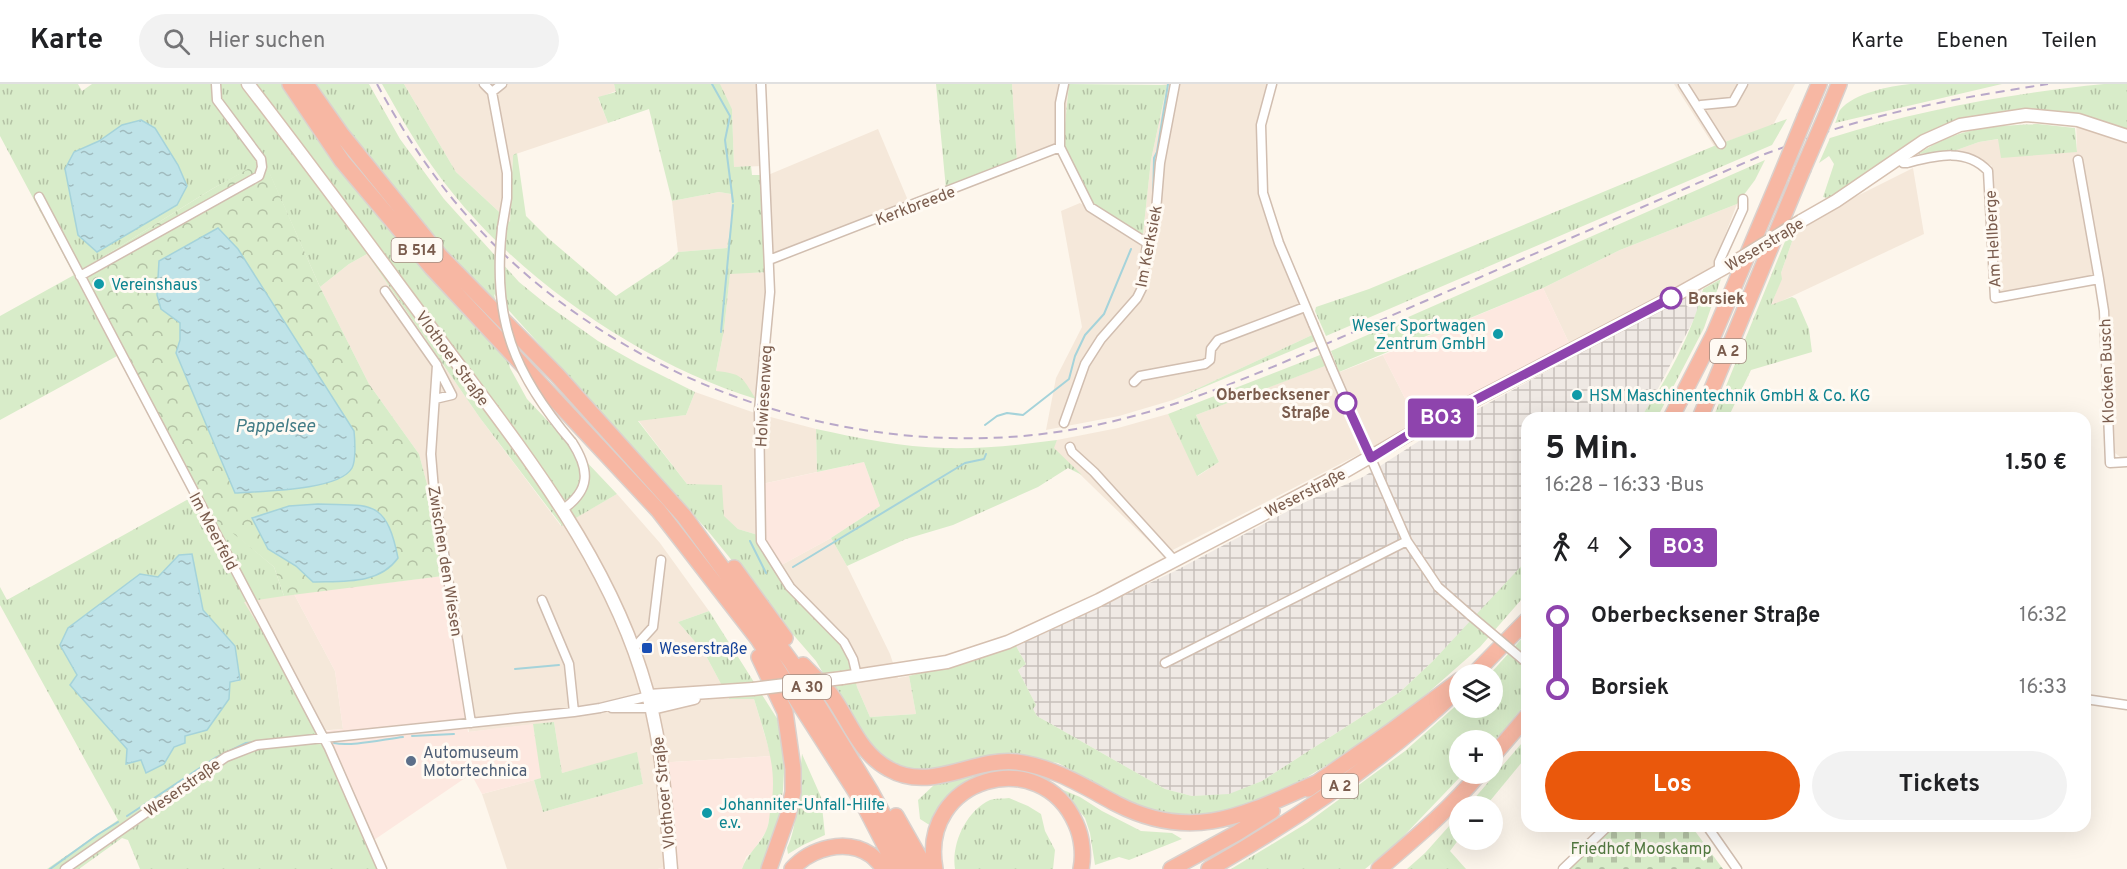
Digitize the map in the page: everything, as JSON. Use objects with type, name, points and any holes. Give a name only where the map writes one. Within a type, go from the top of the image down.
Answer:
[{"type":"highway","name":"B 514","points":[[290,84],[342,161],[432,268],[658,510]]},
{"type":"highway","name":"B 514","points":[[306,84],[342,135],[440,256],[557,375],[684,516]]},
{"type":"highway","name":"A 2","points":[[1674,412],[1714,334],[1819,84]]},
{"type":"highway","name":"A 2","points":[[1702,412],[1839,84]]},
{"type":"highway","points":[[658,510],[684,553],[759,657],[867,826],[890,869]]},
{"type":"highway","name":"A 30","points":[[658,510],[758,639],[863,803],[897,869]]},
{"type":"highway","points":[[684,516],[720,549],[770,615],[878,785],[926,869]]},
{"type":"highway","name":"A 30","points":[[684,516],[792,663],[871,792],[913,869]]},
{"type":"highway","points":[[1485,664],[1521,626]]},
{"type":"highway","points":[[759,657],[785,712],[793,769],[793,792],[788,815],[769,869]]},
{"type":"highway","points":[[1484,664],[1490,660]]},
{"type":"highway","points":[[803,665],[830,694],[862,747],[890,770],[909,777],[930,778],[997,763],[1014,762],[1034,765],[1066,776],[1121,806],[1141,814],[1186,823],[1211,822],[1243,815],[1316,783]]},
{"type":"highway","points":[[1171,869],[1237,833],[1316,783],[1449,688]]},
{"type":"highway","name":"A 2","points":[[1209,869],[1294,818],[1392,748],[1449,698]]},
{"type":"highway","points":[[1503,744],[1521,723]]},
{"type":"highway","points":[[935,869],[933,855],[935,832],[948,807],[971,787],[993,779],[1014,778],[1035,783],[1051,792],[1067,806],[1079,831],[1081,869]]},
{"type":"highway","points":[[1379,869],[1423,832],[1471,784]]},
{"type":"highway","points":[[1393,869],[1423,832]]},
{"type":"highway","points":[[792,869],[800,860],[815,851],[833,846],[854,848],[871,855],[885,869]]},
{"type":"street","points":[[80,276],[259,176],[262,167],[261,159],[217,100],[216,84]]},
{"type":"street","name":"Vlothoer Straße","points":[[248,84],[468,377],[562,510],[599,574],[633,649],[651,702],[665,781],[671,869]]},
{"type":"street","points":[[484,84],[492,92],[507,173],[507,198],[498,263],[499,283],[508,332],[516,358],[531,389],[581,455],[586,474],[584,487],[578,497],[562,510]]},
{"type":"street","points":[[492,92],[502,84]]},
{"type":"street","name":"Holwiesenweg","points":[[761,84],[770,292],[759,410],[761,541],[790,586],[844,642],[853,659],[857,676]]},
{"type":"street","points":[[1064,84],[1060,103],[1060,147],[1090,207],[1147,243]]},
{"type":"street","name":"Im Kerksiek","points":[[1064,423],[1084,364],[1101,339],[1137,298],[1142,288],[1147,243],[1155,223],[1160,163],[1175,84]]},
{"type":"street","points":[[1272,84],[1261,125],[1263,193],[1279,243],[1305,307],[1407,541],[1438,587],[1521,658]]},
{"type":"street","points":[[1683,84],[1721,144]]},
{"type":"street","points":[[1698,107],[1733,102],[1743,84]]},
{"type":"street","name":"Weserstraße","points":[[65,869],[226,757],[257,745],[574,712],[857,676],[947,662],[1008,642],[1099,600],[1371,458],[1408,435],[1724,268],[1836,201],[1924,141],[1960,124],[2018,116],[2078,120],[2127,136]]},
{"type":"street","name":"Kerkbreede","points":[[769,260],[1060,147]]},
{"type":"street","name":"Am Hellberge","points":[[1898,159],[1907,163],[1941,156],[1965,156],[1976,160],[1988,171],[1995,298],[2099,279]]},
{"type":"street","name":"Klocken Busch","points":[[2078,160],[2104,311],[2110,463],[2127,462]]},
{"type":"street","name":"Im Meerfeld","points":[[39,197],[323,737],[382,869]]},
{"type":"street","points":[[1724,268],[1719,262],[1743,209],[1743,199]]},
{"type":"street","points":[[385,291],[436,365],[452,395],[435,399]]},
{"type":"street","points":[[1134,382],[1140,376],[1205,364],[1210,360],[1211,349],[1218,339],[1305,307]]},
{"type":"street","name":"Zwischen den Wiesen","points":[[436,365],[431,454],[434,490],[471,723]]},
{"type":"street","points":[[1070,447],[1072,452],[1094,472],[1174,560]]},
{"type":"street","points":[[1166,663],[1407,541]]},
{"type":"street","points":[[633,649],[653,627],[661,560]]},
{"type":"street","points":[[542,600],[569,664],[574,712]]},
{"type":"street","points":[[2091,700],[2127,705]]},
{"type":"street","points":[[1563,869],[1602,832]]},
{"type":"street","points":[[1711,832],[1737,869]]},
{"type":"shaded area","points":[[404,84],[614,84],[616,91],[598,98],[608,123],[513,155],[510,222],[456,172]]},
{"type":"shaded area","points":[[719,84],[764,84],[768,166],[734,167],[732,109]]},
{"type":"shaded area","points":[[1012,84],[1069,84],[1063,145],[1017,161]]},
{"type":"shaded area","points":[[1161,84],[1277,84],[1265,128],[1267,193],[1312,335],[1173,400],[1119,416],[1046,430],[1056,378],[1082,327],[1061,211],[1080,203],[1118,226],[1143,234],[1151,160],[1167,85]]},
{"type":"shaded area","points":[[1674,84],[1795,84],[1773,125],[1714,146]]},
{"type":"shaded area","points":[[2076,114],[2127,138],[2127,457],[2120,457],[2115,453],[2109,309],[2103,276],[1999,295],[1992,166],[1954,151],[1979,142],[1999,139],[2077,152]]},
{"type":"shaded area","points":[[878,129],[912,210],[771,261],[768,175]]},
{"type":"shaded area","points":[[1913,168],[1924,234],[1771,306],[1795,233],[1853,198]]},
{"type":"shaded area","points":[[719,192],[731,194],[732,217],[727,248],[678,252],[672,201]]},
{"type":"shaded area","points":[[1737,204],[1712,269],[1570,345],[1543,288],[1620,250]]},
{"type":"shaded area","points":[[367,254],[480,418],[561,526],[617,494],[660,543],[709,611],[678,622],[704,652],[729,699],[754,699],[771,756],[655,763],[667,866],[658,869],[507,869],[482,794],[534,780],[543,812],[643,784],[637,753],[562,773],[554,722],[469,732],[427,484],[419,454],[369,384],[320,287],[349,264]]},
{"type":"shaded area","points":[[771,272],[756,399],[716,371],[724,330],[730,273]]},
{"type":"shaded area","points":[[1702,287],[1698,311],[1644,412],[1521,412],[1521,567],[1433,661],[1400,692],[1262,781],[1229,795],[1192,796],[1165,789],[1037,716],[1033,709],[1036,705],[1018,670],[1026,664],[1016,646],[1175,571],[1305,502],[1363,477],[1419,441]]},
{"type":"shaded area","points":[[1543,288],[1570,345],[1418,424],[1383,355]]},
{"type":"shaded area","points":[[1383,355],[1418,424],[1163,555],[1053,448],[1057,440],[1118,428],[1168,414],[1198,476],[1219,462],[1196,415],[1335,362],[1340,372]]},
{"type":"shaded area","points":[[695,392],[755,413],[816,429],[817,472],[757,485],[758,535],[738,529],[687,484],[638,420],[686,415]]},
{"type":"shaded area","points":[[864,462],[880,506],[831,538],[776,568],[760,542],[757,485]]},
{"type":"shaded area","points":[[831,538],[890,654],[898,678],[909,676],[916,714],[870,717],[857,687],[851,659],[776,568]]},
{"type":"shaded area","points":[[443,576],[468,732],[533,724],[542,778],[482,794],[471,774],[374,840],[326,731],[343,729],[335,671],[294,594]]},
{"type":"shaded area","points":[[294,594],[335,671],[343,729],[316,731],[243,601]]},
{"type":"shaded area","points":[[771,756],[774,795],[767,830],[753,851],[746,857],[742,869],[658,869],[667,866],[655,763]]},
{"type":"green space","points":[[0,84],[78,84],[82,91],[92,84],[369,84],[400,139],[444,199],[519,282],[598,341],[695,392],[686,415],[638,421],[687,484],[722,485],[724,516],[738,529],[758,535],[776,568],[839,641],[851,659],[857,687],[870,717],[916,714],[909,676],[1016,646],[1026,664],[1018,670],[1036,705],[1033,709],[1037,716],[1165,789],[1192,796],[1229,794],[1262,781],[1400,692],[1433,661],[1521,566],[1521,600],[1480,647],[1461,664],[1449,664],[1449,674],[1388,728],[1266,802],[1223,817],[1189,818],[1146,811],[1058,763],[1017,757],[916,772],[892,766],[855,728],[816,661],[708,531],[494,294],[510,368],[527,399],[617,494],[562,526],[480,418],[367,254],[349,264],[320,287],[264,161],[212,189],[74,275],[0,136]]},
{"type":"green space","points":[[382,84],[404,84],[456,172],[510,222],[513,155],[517,153],[526,216],[548,238],[616,296],[669,261],[678,252],[727,248],[732,217],[731,194],[719,192],[672,201],[649,109],[608,123],[598,97],[616,92],[614,84],[720,84],[732,109],[734,167],[751,166],[752,175],[768,175],[771,272],[730,274],[724,330],[716,371],[737,375],[756,399],[714,384],[672,365],[630,342],[550,288],[513,257],[480,225],[441,178]]},
{"type":"green space","points":[[936,84],[1012,84],[1017,161],[946,189]]},
{"type":"green space","points":[[1069,84],[1167,85],[1151,160],[1143,234],[1118,226],[1091,205],[1063,145]]},
{"type":"green space","points":[[1910,84],[2002,84],[1835,123],[1840,110],[1854,99],[1883,89]]},
{"type":"green space","points":[[2104,84],[2127,84],[2127,138],[2024,111],[1972,116],[1940,127],[1828,198],[1823,197],[1834,164],[1829,156],[1819,163],[1830,138],[1897,119],[1966,104],[2035,92]]},
{"type":"green space","points":[[1787,119],[1772,145],[1326,336],[1315,311],[1316,307],[1369,289],[1714,146]]},
{"type":"green space","points":[[2038,124],[2075,128],[2077,152],[2001,158],[1998,139],[1979,142],[1954,151],[1918,154],[1961,133],[1990,127]]},
{"type":"green space","points":[[264,160],[320,287],[369,384],[419,454],[427,484],[443,576],[284,596],[274,567],[229,530],[208,534],[192,497],[74,275],[212,189]]},
{"type":"green space","points":[[1765,160],[1755,180],[1737,204],[1620,250],[1543,288],[1339,372],[1331,351]]},
{"type":"green space","points":[[1795,233],[1781,273],[1782,279],[1771,305],[1792,297],[1796,299],[1809,329],[1812,352],[1751,370],[1731,412],[1715,412],[1786,239]]},
{"type":"green space","points":[[74,275],[117,356],[0,420],[0,316]]},
{"type":"green space","points":[[1721,279],[1704,328],[1660,412],[1644,412],[1678,356],[1699,305],[1703,289]]},
{"type":"green space","points":[[1312,335],[1315,341],[1173,400]]},
{"type":"green space","points":[[1320,355],[1325,366],[1196,415],[1219,462],[1197,476],[1168,414]]},
{"type":"green space","points":[[816,429],[880,442],[929,447],[987,447],[1057,440],[1054,448],[1082,475],[1068,468],[1038,487],[953,525],[906,539],[847,566],[831,538],[880,506],[864,462],[817,472]]},
{"type":"green space","points":[[192,497],[208,533],[229,529],[274,567],[284,596],[244,602],[270,644],[316,731],[326,731],[386,869],[140,869],[128,840],[122,838],[79,869],[47,869],[118,820],[0,605],[0,587],[7,600]],"holes":[[[192,554],[203,610],[235,646],[239,681],[230,682],[174,747],[164,764],[141,760],[127,749],[70,684],[158,577],[179,555]]]},
{"type":"green space","points":[[709,611],[778,720],[785,755],[783,790],[779,821],[762,869],[742,869],[767,829],[773,782],[767,741],[754,699],[729,699],[704,652],[678,622]]},
{"type":"green space","points":[[1521,640],[1521,709],[1503,731],[1449,730],[1449,784],[1453,784],[1396,844],[1365,869],[1231,869],[1307,823],[1405,751],[1449,712],[1449,718],[1503,718],[1503,664],[1499,664]]},
{"type":"green space","points":[[554,722],[562,773],[637,752],[643,784],[543,812],[534,780],[541,778],[533,724]]},
{"type":"green space","points":[[1521,744],[1521,763],[1494,796],[1476,796],[1487,784],[1503,784],[1503,765]]},
{"type":"green space","points":[[802,754],[821,797],[825,835],[788,854],[787,848],[796,816]]},
{"type":"green space","points":[[1004,769],[1031,771],[1037,776],[1008,772],[985,776],[954,790],[939,806],[931,826],[920,819],[918,800],[934,785]]},
{"type":"green space","points":[[1061,789],[1141,831],[1172,833],[1182,839],[1129,860],[1119,857],[1095,865],[1085,818]]},
{"type":"green space","points":[[1009,798],[1041,814],[1045,831],[1055,850],[1053,869],[955,869],[955,849],[967,820],[981,805],[990,800]]},
{"type":"green space","points":[[1449,826],[1449,850],[1466,869],[1407,869]]},
{"type":"green space","name":"Friedhof Mooskamp","points":[[1598,832],[1696,832],[1723,869],[1559,869]]},
{"type":"water","points":[[141,120],[155,128],[178,165],[187,186],[177,205],[97,252],[78,235],[65,169],[74,152],[99,141],[122,125]]},
{"type":"water","name":"Pappelsee","points":[[218,228],[238,249],[354,431],[353,465],[344,476],[332,481],[298,488],[235,493],[176,353],[180,340],[180,323],[161,309],[157,295],[159,261]]},
{"type":"water","points":[[318,504],[363,506],[373,509],[388,524],[398,558],[390,567],[370,577],[348,581],[313,582],[296,566],[268,549],[252,518],[289,506]]},
{"type":"water","points":[[192,554],[203,610],[235,646],[240,680],[230,682],[229,699],[207,730],[185,736],[185,743],[174,747],[164,764],[146,773],[141,760],[126,764],[127,749],[70,685],[77,675],[60,645],[68,628],[140,574],[158,577],[179,555]]},
{"type":"waterway","points":[[712,84],[730,116],[725,140],[733,202]]},
{"type":"waterway","points":[[1153,202],[1154,158],[1157,152],[1168,84]]},
{"type":"waterway","points":[[721,332],[733,205]]},
{"type":"waterway","points":[[1148,229],[1152,211]]},
{"type":"waterway","points":[[985,425],[997,416],[1007,413],[1023,415],[1069,379],[1075,356],[1085,335],[1104,314],[1131,249]]},
{"type":"waterway","points":[[793,567],[965,463],[984,459],[986,454]]},
{"type":"waterway","points":[[750,541],[766,573]]},
{"type":"waterway","points":[[515,669],[559,665]]},
{"type":"waterway","points":[[412,736],[454,734]]},
{"type":"waterway","points":[[127,816],[215,758],[246,743],[314,735]]},
{"type":"waterway","points":[[334,743],[358,743],[403,737]]},
{"type":"waterway","points":[[50,869],[118,822]]},
{"type":"railway","points":[[377,84],[419,154],[469,218],[526,274],[590,323],[660,364],[734,396],[811,419],[890,434],[970,438],[1050,433],[1110,422],[1168,406],[1282,363],[1765,154],[1880,116],[1964,98],[2048,84]]},
{"type":"bus line","name":"BO3","points":[[1346,403],[1371,458],[1408,435],[1671,298]]},
{"type":"place","name":"Vereinshaus","points":[[99,284]]},
{"type":"place","name":"Borsiek","points":[[1671,298]]},
{"type":"place","name":"Weser Sportwagen Zentrum GmbH","points":[[1498,334]]},
{"type":"place","name":"HSM Maschinentechnik GmbH & Co. KG","points":[[1577,395]]},
{"type":"place","name":"Oberbecksener Straße","points":[[1346,403]]},
{"type":"place","name":"Weserstraße","points":[[647,648]]},
{"type":"place","name":"Automuseum Motortechnica","points":[[411,761]]},
{"type":"place","name":"Johanniter-Unfall-Hilfe e.v.","points":[[707,813]]}]
